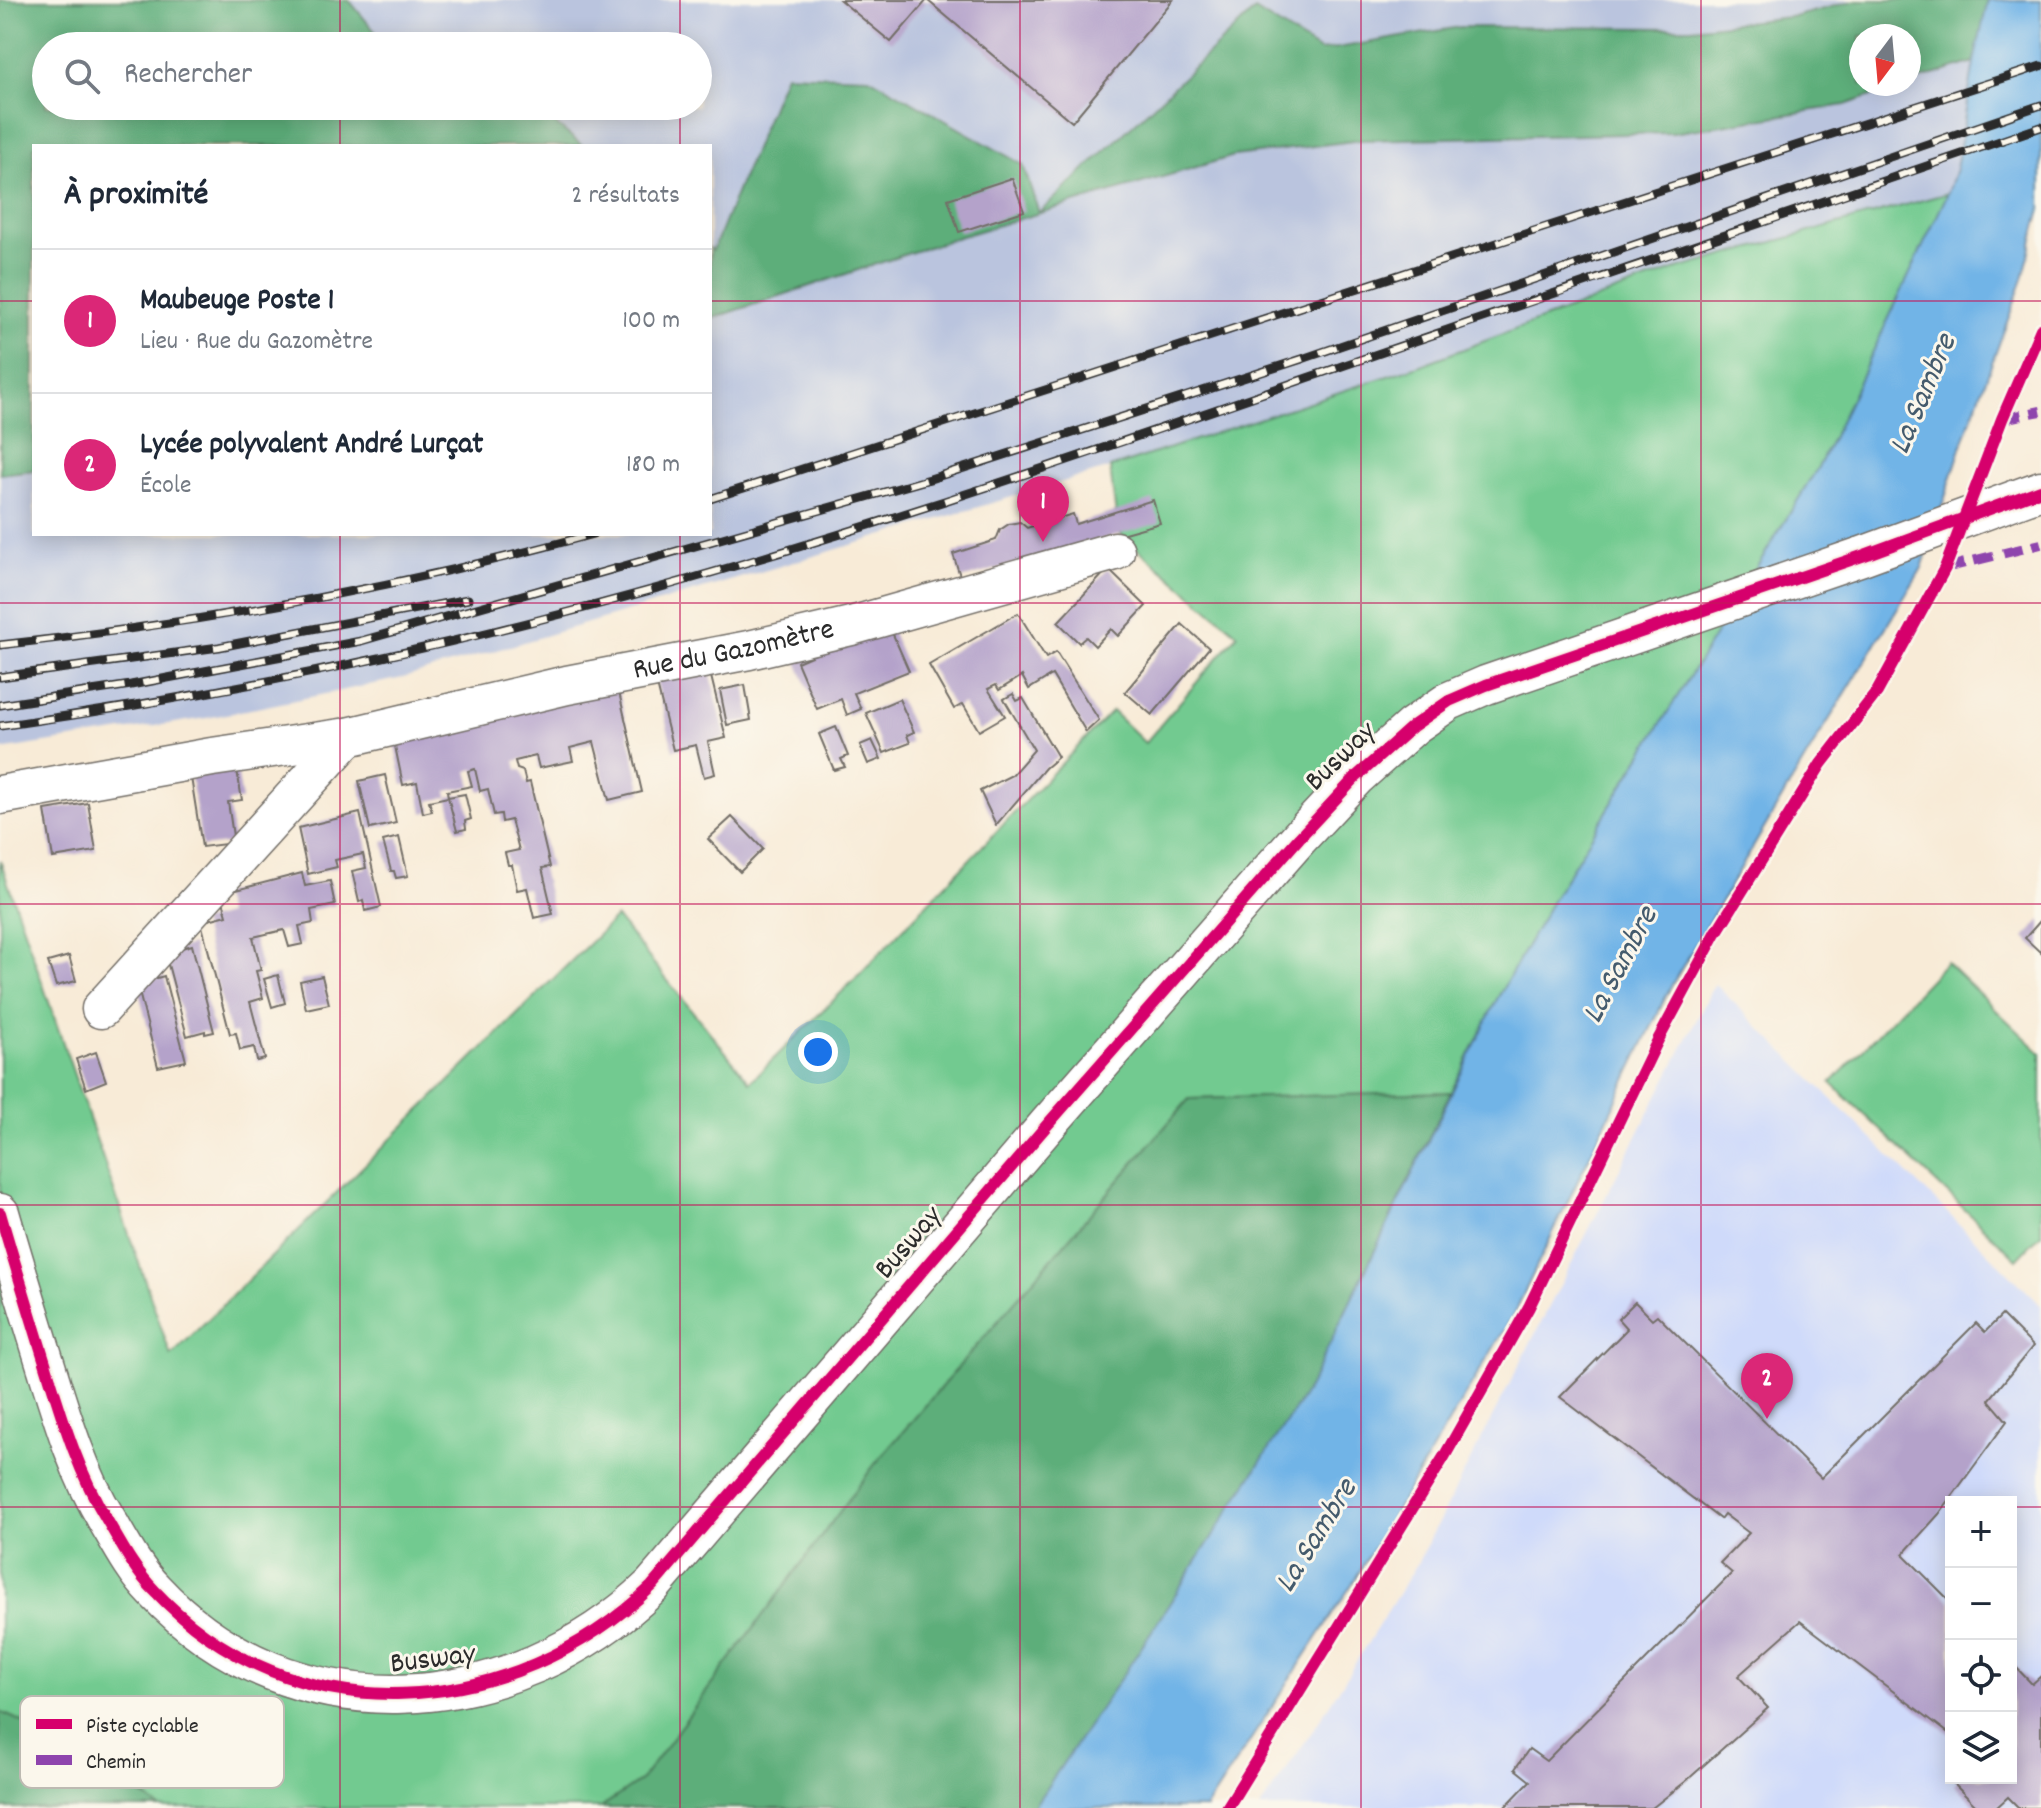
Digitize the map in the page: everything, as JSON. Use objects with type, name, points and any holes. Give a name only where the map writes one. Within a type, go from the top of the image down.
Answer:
[{"type":"street","name":"Busway","points":[[0,1213],[64,1424],[85,1478],[105,1518],[153,1590],[186,1619],[221,1647],[267,1668],[314,1684],[360,1692],[395,1695],[444,1692],[524,1671],[597,1632],[652,1586],[1078,1089],[1308,827],[1356,777],[1413,726],[1449,701],[1486,685],[1862,556],[2041,490]]},
{"type":"street","name":"Rue du Gazomètre","points":[[0,795],[212,757],[348,737],[567,685],[749,650],[851,626],[1115,551]]},
{"type":"street","points":[[101,1009],[348,737]]},
{"type":"shaded area","points":[[349,0],[1857,0],[1797,16],[1691,28],[1460,27],[1320,51],[1255,10],[1041,213],[1234,156],[1361,140],[1673,133],[1851,96],[1921,96],[1921,80],[1974,62],[1956,169],[1948,193],[1674,270],[1418,366],[1110,468],[403,678],[207,718],[0,750],[0,474],[32,470],[32,536],[712,536],[712,318],[958,237],[1039,214],[1023,165],[869,77],[785,74],[713,250],[712,144],[580,144],[550,120],[712,120],[712,32],[375,32]]},
{"type":"shaded area","points":[[1715,984],[2041,1305],[2041,1808],[1260,1808],[1316,1726],[1417,1564]]},
{"type":"green space","points":[[0,0],[349,0],[375,32],[32,32],[32,120],[550,120],[580,144],[32,144],[32,470],[0,474]]},
{"type":"green space","points":[[1857,0],[1988,0],[1974,62],[1921,79],[1921,24],[1849,24],[1849,96],[1872,96],[1845,105],[1673,133],[1361,140],[1234,156],[958,237],[712,318],[712,249],[785,74],[869,77],[1023,165],[1039,213],[1255,10],[1320,51],[1460,27],[1691,28],[1797,16]]},
{"type":"green space","points":[[1948,193],[1820,464],[1552,901],[1496,1001],[1451,1092],[1189,1099],[875,1464],[641,1780],[600,1808],[160,1808],[132,1788],[284,1788],[284,1696],[20,1696],[20,1721],[0,1712],[0,860],[171,1356],[616,917],[750,1082],[853,981],[1112,711],[1145,743],[1238,634],[1118,532],[1110,468],[1418,366],[1674,270]]},
{"type":"green space","points":[[1946,962],[2041,1053],[2041,1234],[2017,1259],[1831,1083]]},
{"type":"green space","points":[[1451,1092],[1309,1387],[1135,1657],[1033,1808],[600,1808],[641,1780],[875,1464],[1189,1099]]},
{"type":"green space","points":[[0,1712],[20,1721],[20,1788],[132,1788],[160,1808],[0,1808]]},
{"type":"water","name":"La Sambre","points":[[1988,0],[2041,0],[2041,208],[2023,279],[1965,436],[1922,568],[1670,988],[1515,1312],[1349,1589],[1206,1808],[1033,1808],[1135,1657],[1309,1387],[1496,1001],[1552,901],[1820,464],[1948,193],[1956,169]]},
{"type":"building","points":[[840,0],[927,0],[891,42]]},
{"type":"building","points":[[927,0],[1173,0],[1072,122]]},
{"type":"building","points":[[1012,178],[1024,211],[959,232],[948,199]]},
{"type":"building","points":[[1153,500],[1160,523],[961,579],[953,554],[996,540],[1000,530],[1009,524],[1020,522],[1027,528],[1073,514],[1076,524]]},
{"type":"building","points":[[1108,569],[1146,606],[1118,636],[1111,629],[1095,646],[1086,637],[1079,643],[1058,622]]},
{"type":"building","points":[[1018,613],[1046,658],[1056,652],[1099,720],[1086,732],[1052,675],[1029,689],[1022,676],[999,690],[996,685],[988,689],[1005,716],[979,731],[963,704],[954,709],[929,665]]},
{"type":"building","points":[[888,623],[909,671],[854,693],[861,709],[847,715],[841,699],[817,709],[797,662]]},
{"type":"building","points":[[1182,624],[1209,648],[1152,715],[1125,692]]},
{"type":"building","points":[[709,668],[726,738],[708,742],[715,774],[704,777],[696,745],[673,750],[656,681]]},
{"type":"building","points":[[745,685],[751,720],[727,725],[720,690]]},
{"type":"building","points":[[618,688],[642,792],[609,800],[594,742],[570,748],[573,761],[539,768],[536,756],[515,761],[517,769],[523,771],[526,783],[530,782],[550,867],[542,868],[553,914],[534,918],[527,888],[517,890],[512,865],[508,865],[505,853],[519,850],[511,820],[502,822],[501,814],[494,815],[488,789],[480,791],[475,769],[468,771],[472,786],[447,791],[448,797],[429,801],[432,811],[423,813],[417,782],[403,785],[394,741]]},
{"type":"building","points":[[1013,694],[1017,701],[1023,698],[1058,757],[996,825],[980,791],[1012,775],[1034,750],[1004,699]]},
{"type":"building","points":[[899,699],[914,732],[907,735],[910,743],[884,753],[866,713]]},
{"type":"building","points":[[836,727],[848,756],[841,759],[845,767],[834,770],[819,734]]},
{"type":"building","points":[[872,740],[881,759],[868,764],[860,745]]},
{"type":"building","points":[[236,764],[242,800],[228,802],[234,843],[202,847],[190,771]]},
{"type":"building","points":[[385,775],[396,823],[370,829],[359,781]]},
{"type":"building","points":[[465,794],[471,819],[465,821],[466,829],[457,831],[448,797]]},
{"type":"building","points":[[88,803],[96,851],[53,858],[45,810]]},
{"type":"building","points":[[360,813],[381,907],[365,911],[363,900],[359,902],[352,871],[366,868],[363,854],[335,860],[337,867],[308,874],[298,828]]},
{"type":"building","points":[[732,817],[763,849],[740,872],[708,839]]},
{"type":"building","points":[[399,837],[408,876],[396,878],[383,841]]},
{"type":"building","points":[[302,873],[305,886],[330,881],[335,905],[311,910],[313,923],[299,926],[303,944],[289,947],[284,930],[253,937],[261,970],[256,971],[263,998],[250,1002],[265,1059],[257,1061],[254,1047],[240,1050],[236,1033],[230,1034],[201,922],[227,915],[221,894]]},
{"type":"building","points":[[2041,920],[2041,953],[2025,938]]},
{"type":"building","points":[[192,945],[214,1032],[187,1036],[165,953]]},
{"type":"building","points":[[69,956],[76,981],[56,986],[48,962]]},
{"type":"building","points":[[278,975],[285,1003],[272,1007],[264,979]]},
{"type":"building","points":[[164,976],[186,1061],[158,1067],[137,984]]},
{"type":"building","points":[[322,976],[329,1004],[306,1009],[300,981]]},
{"type":"building","points":[[96,1052],[106,1081],[86,1089],[76,1059]]},
{"type":"building","points":[[1635,1302],[1652,1319],[1657,1315],[1821,1478],[1976,1323],[1985,1332],[2002,1315],[2033,1346],[1989,1400],[2007,1421],[1952,1496],[1945,1496],[1945,1506],[1939,1514],[1903,1554],[1945,1596],[1945,1730],[1800,1621],[1738,1676],[1768,1708],[1652,1808],[1504,1808],[1530,1781],[1515,1769],[1529,1749],[1546,1761],[1732,1573],[1720,1563],[1749,1533],[1724,1514],[1720,1519],[1560,1397],[1627,1329],[1618,1319]]},
{"type":"building","points":[[2017,1668],[2032,1684],[2041,1676],[2041,1808],[2019,1808],[2008,1797],[1996,1808],[1978,1808],[1954,1784],[2017,1784]]},
{"type":"railway","points":[[712,498],[2041,66]]},
{"type":"railway","points":[[0,705],[131,685],[361,641],[930,479],[1302,359],[2041,105]]},
{"type":"railway","points":[[0,726],[138,705],[343,666],[546,618],[747,562],[1046,468],[2041,127]]},
{"type":"railway","points":[[0,645],[150,626],[299,602],[446,571],[585,536]]},
{"type":"railway","points":[[0,677],[219,647],[468,599]]},
{"type":"marked path","points":[[2002,419],[2041,411]]},
{"type":"marked path","points":[[1945,568],[2041,544]]},
{"type":"cycle path","points":[[1227,1808],[1444,1457],[1529,1307],[1658,1040],[1716,933],[1821,764],[1877,692],[1945,568],[2002,419],[2041,329]]},
{"type":"cycle path","points":[[0,1213],[59,1408],[88,1484],[141,1574],[154,1590],[209,1638],[270,1671],[336,1689],[403,1694],[470,1685],[535,1664],[596,1631],[652,1586],[1048,1124],[1299,838],[1356,777],[1413,726],[1449,701],[1486,685],[1862,556],[2041,490]]},
{"type":"place","name":"Maubeuge Poste 1","points":[[1043,542]]},
{"type":"place","name":"Lycée polyvalent André Lurçat","points":[[1767,1419]]}]
